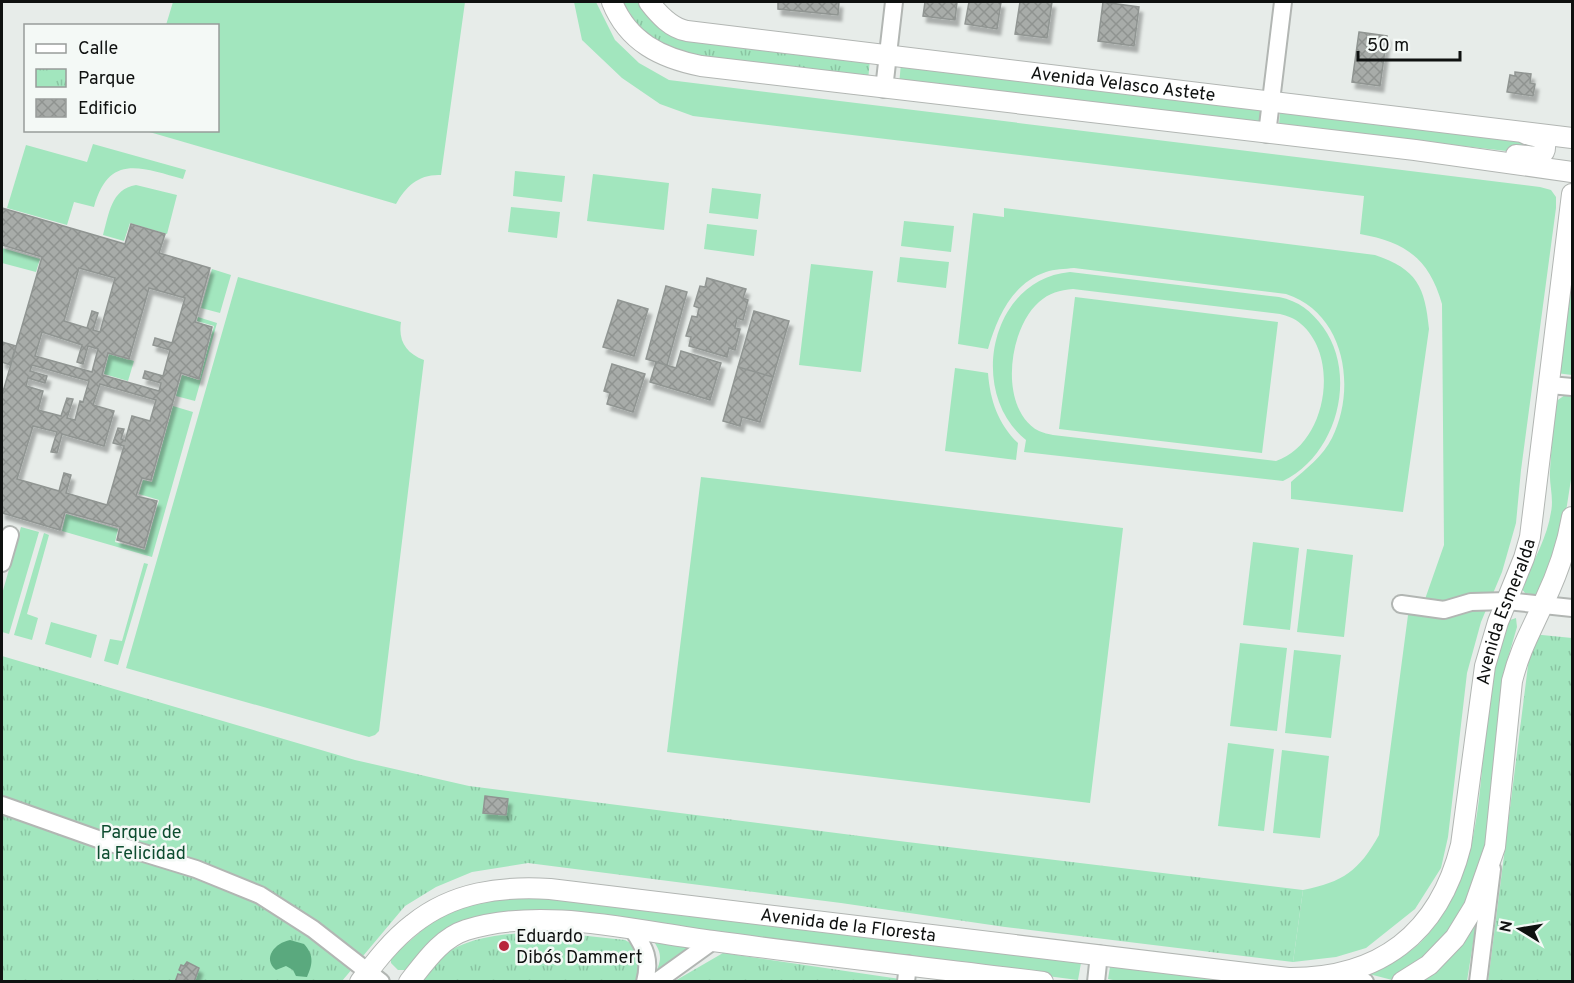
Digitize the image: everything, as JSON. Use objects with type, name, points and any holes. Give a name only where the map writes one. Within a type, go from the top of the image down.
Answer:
[{"type":"main road","name":"Avenida Velasco Astete","points":[[612,2],[629,29],[648,46],[670,59],[701,66],[1415,150],[1572,172]]},
{"type":"main road","points":[[650,2],[673,26]]},
{"type":"main road","points":[[666,2],[666,14],[673,26]]},
{"type":"main road","name":"Avenida Velasco Astete","points":[[673,26],[687,31],[1572,138]]},
{"type":"main road","points":[[1415,150],[1536,156],[1541,156],[1544,152],[1545,143],[1540,137],[1505,129]]},
{"type":"main road","name":"Avenida Esmeralda","points":[[1342,974],[1363,967],[1395,949],[1428,920],[1447,890],[1456,867],[1461,845],[1485,666],[1530,537],[1572,194]]},
{"type":"main road","name":"Avenida Esmeralda","points":[[1402,981],[1429,964],[1455,938],[1474,907],[1495,847],[1512,681],[1518,656],[1543,605],[1563,556],[1572,517]]},
{"type":"main road","name":"Avenida de la Floresta","points":[[370,978],[401,934],[414,923],[435,910],[460,899],[502,888],[550,889],[1288,978],[1342,974]]},
{"type":"main road","name":"Avenida de la Floresta","points":[[409,981],[439,945],[464,931],[500,922],[531,919],[580,922],[713,941],[907,973],[1043,981]]},
{"type":"street","points":[[884,89],[894,2]]},
{"type":"street","points":[[1267,134],[1283,2]]},
{"type":"street","points":[[1550,385],[1572,387]]},
{"type":"street","points":[[2,563],[10,535]]},
{"type":"street","points":[[1401,604],[1444,610],[1471,602],[1507,601],[1572,609]]},
{"type":"street","points":[[2,805],[98,839],[196,869],[260,895],[313,929],[370,978]]},
{"type":"street","name":"Avenida Esmeralda","points":[[1478,981],[1495,847]]},
{"type":"street","points":[[633,930],[644,946],[648,958],[645,981]]},
{"type":"street","points":[[656,981],[713,941]]},
{"type":"street","points":[[1096,981],[1100,954]]},
{"type":"street","name":"Avenida de la Floresta","points":[[1342,974],[1365,981]]},
{"type":"green space","points":[[173,2],[465,2],[441,175],[433,175],[414,182],[396,204],[149,132],[219,132],[219,24],[166,24]]},
{"type":"green space","points":[[574,2],[596,2],[615,40],[639,63],[669,80],[1551,190],[1556,197],[1556,208],[1516,523],[1502,572],[1481,622],[1467,673],[1448,837],[1441,868],[1415,909],[1366,948],[1336,957],[1293,962],[1303,890],[1329,883],[1348,873],[1364,858],[1379,835],[1410,600],[1424,602],[1444,545],[1442,304],[1430,275],[1413,255],[1390,242],[1360,234],[1364,196],[693,116],[660,104],[622,78],[582,40]]},
{"type":"green space","points":[[622,2],[642,2],[652,16],[870,59],[868,81],[702,58],[667,49],[641,29]]},
{"type":"green space","points":[[901,63],[1261,107],[1259,128],[899,85]]},
{"type":"green space","points":[[1280,112],[1533,141],[1537,149],[1532,154],[1279,125]]},
{"type":"green space","points":[[93,144],[186,170],[183,179],[140,169],[118,172],[108,178],[100,190],[94,207],[74,202],[67,225],[7,208],[26,145],[87,162]]},
{"type":"green space","points":[[515,171],[565,176],[562,202],[513,196]]},
{"type":"green space","points":[[593,174],[669,183],[664,230],[587,221]]},
{"type":"green space","points":[[136,185],[177,195],[167,234],[130,223],[124,241],[103,235],[109,211],[116,197],[128,187]]},
{"type":"green space","points":[[712,188],[761,194],[758,219],[709,213]]},
{"type":"green space","points":[[511,207],[560,212],[557,238],[508,232]]},
{"type":"green space","points":[[1004,208],[1375,255],[1389,260],[1409,273],[1421,291],[1425,302],[1429,329],[1403,512],[1291,499],[1291,482],[1319,456],[1332,438],[1340,418],[1344,397],[1344,375],[1333,335],[1322,317],[1306,304],[1286,294],[1074,268],[1056,270],[1034,277],[1015,293],[1001,314],[988,349],[958,344],[973,213],[1004,217]]},
{"type":"green space","points":[[904,221],[954,226],[951,252],[901,246]]},
{"type":"green space","points":[[707,224],[757,230],[754,256],[704,249]]},
{"type":"green space","points":[[2,248],[40,259],[36,272],[2,263]]},
{"type":"green space","points":[[1572,253],[1572,375],[1556,373]]},
{"type":"green space","points":[[900,257],[949,262],[946,288],[897,282]]},
{"type":"green space","points":[[811,264],[873,271],[861,372],[799,365]]},
{"type":"green space","points":[[212,269],[231,275],[220,313],[201,308]]},
{"type":"green space","points":[[1070,272],[1279,297],[1299,304],[1314,316],[1334,346],[1339,368],[1340,390],[1329,434],[1317,453],[1302,469],[1283,481],[1024,452],[1026,440],[1008,420],[997,395],[993,368],[996,341],[1005,316],[1021,295],[1043,279]],"holes":[[[1073,289],[1280,314],[1299,322],[1313,339],[1321,358],[1324,378],[1322,399],[1316,420],[1307,438],[1293,452],[1276,461],[1053,435],[1039,431],[1026,420],[1017,405],[1012,368],[1020,330],[1028,314],[1039,302],[1055,293]]]},
{"type":"green space","points":[[238,277],[401,322],[402,341],[405,346],[412,354],[424,360],[379,731],[369,737],[126,668]]},
{"type":"green space","points":[[1075,297],[1278,322],[1262,453],[1059,429]]},
{"type":"green space","points":[[198,317],[217,323],[195,401],[176,396],[182,375],[199,380],[214,326],[197,321]]},
{"type":"green space","points":[[109,354],[134,361],[128,381],[104,374]]},
{"type":"green space","points":[[955,368],[988,373],[996,411],[1005,428],[1018,443],[1016,460],[945,451]]},
{"type":"green space","points":[[1565,395],[1572,396],[1572,473],[1562,537],[1540,591],[1535,595],[1525,593],[1521,588],[1543,541],[1549,522],[1552,507],[1550,471],[1555,402]]},
{"type":"green space","points":[[173,406],[193,412],[152,557],[62,531],[66,514],[118,529],[115,542],[145,550],[159,500],[139,494],[143,480],[152,482]]},
{"type":"green space","points":[[701,477],[1123,528],[1090,803],[667,752]]},
{"type":"green space","points":[[21,527],[39,532],[9,634],[2,632],[2,594]]},
{"type":"green space","points":[[44,533],[49,535],[27,614],[38,618],[32,640],[14,635]]},
{"type":"green space","points":[[1253,542],[1299,548],[1290,630],[1243,625]]},
{"type":"green space","points":[[1307,549],[1353,555],[1344,637],[1297,632]]},
{"type":"green space","points":[[144,563],[148,564],[118,665],[104,661],[110,639],[122,641]]},
{"type":"green space","points":[[1516,618],[1517,627],[1505,668],[1490,828],[1485,858],[1472,895],[1443,938],[1396,981],[1369,974],[1402,957],[1420,943],[1442,916],[1458,885],[1469,852],[1476,818],[1491,671],[1507,621]]},
{"type":"green space","points":[[51,622],[97,635],[91,658],[45,644]]},
{"type":"green space","points":[[1532,634],[1572,638],[1572,981],[1488,982]]},
{"type":"green space","points":[[1240,643],[1287,648],[1277,731],[1230,726]]},
{"type":"green space","points":[[1294,650],[1341,655],[1331,738],[1285,733]]},
{"type":"green space","name":"Parque de la Felicidad","points":[[2,656],[355,760],[469,786],[1303,890],[1293,962],[1005,927],[841,903],[528,863],[472,872],[436,887],[405,906],[342,981],[2,981]]},
{"type":"green space","points":[[1228,743],[1274,749],[1264,831],[1218,826]]},
{"type":"green space","points":[[1282,750],[1329,756],[1320,838],[1273,833]]},
{"type":"green space","points":[[521,894],[1081,963],[1078,980],[572,914],[518,910],[473,920],[431,944],[405,970],[398,970],[391,963],[391,957],[432,922],[468,903]]},
{"type":"green space","points":[[1477,918],[1467,981],[1415,982]]},
{"type":"green space","points":[[550,932],[625,940],[639,952],[640,982],[419,982],[433,963],[445,953],[459,946],[488,937]]},
{"type":"green space","points":[[652,939],[697,945],[653,979],[660,954]]},
{"type":"green space","points":[[723,953],[900,979],[900,982],[673,982]]},
{"type":"green space","points":[[1110,967],[1275,981],[1123,982],[1108,979]]},
{"type":"shaded area","points":[[290,940],[304,944],[310,952],[311,964],[307,977],[296,976],[293,970],[286,966],[276,970],[270,961],[275,948]]},
{"type":"building","points":[[778,2],[839,2],[838,15],[778,9]]},
{"type":"building","points":[[925,2],[957,2],[955,20],[923,16]]},
{"type":"building","points":[[969,2],[1001,2],[997,29],[965,24]]},
{"type":"building","points":[[1020,2],[1052,2],[1047,38],[1015,34]]},
{"type":"building","points":[[1103,2],[1139,7],[1134,46],[1098,41]]},
{"type":"building","points":[[1359,32],[1387,36],[1380,86],[1352,82]]},
{"type":"building","points":[[1515,72],[1531,74],[1530,83],[1535,84],[1533,96],[1507,92],[1510,75],[1515,76]]},
{"type":"building","points":[[2,208],[125,244],[131,224],[165,234],[159,253],[210,268],[195,322],[212,327],[199,379],[181,373],[151,480],[142,478],[136,496],[157,501],[144,548],[117,540],[120,527],[65,512],[60,530],[2,513],[2,395],[42,257],[2,245]],"holes":[[[79,268],[115,278],[100,332],[93,330],[98,313],[92,311],[87,328],[64,321]],[[149,288],[185,298],[172,343],[155,338],[153,345],[170,350],[163,376],[145,371],[143,378],[161,383],[159,391],[102,375],[108,353],[129,359]],[[42,332],[82,345],[77,362],[83,364],[88,346],[98,349],[92,372],[35,356]],[[32,365],[89,381],[75,420],[67,418],[73,399],[67,398],[61,416],[38,410],[43,391],[26,386],[28,378],[45,383],[47,376],[30,371]],[[100,384],[156,400],[150,421],[132,416],[125,441],[121,439],[124,429],[118,428],[113,443],[124,446],[107,505],[66,493],[71,475],[64,473],[59,491],[17,479],[33,426],[57,432],[51,452],[57,453],[62,434],[104,446],[114,411],[93,405]]]},
{"type":"building","points":[[707,278],[746,289],[743,298],[748,300],[743,320],[737,318],[735,328],[740,329],[735,350],[729,348],[727,357],[689,346],[691,337],[686,336],[692,316],[697,317],[699,308],[694,306],[700,286],[705,287]]},
{"type":"building","points":[[666,286],[687,292],[667,365],[646,359]]},
{"type":"building","points":[[618,300],[648,309],[634,356],[603,347]]},
{"type":"building","points":[[754,311],[789,321],[773,377],[738,367]]},
{"type":"building","points":[[2,342],[16,346],[10,365],[2,362]]},
{"type":"building","points":[[681,351],[721,363],[710,400],[650,382],[656,362],[676,368]]},
{"type":"building","points":[[612,364],[645,374],[633,412],[607,404],[610,393],[604,391]]},
{"type":"building","points":[[738,367],[773,377],[760,422],[742,417],[740,426],[723,421]]},
{"type":"building","points":[[485,796],[508,799],[506,815],[483,813]]},
{"type":"building","points":[[187,962],[199,968],[194,982],[175,982],[178,974],[181,975],[182,972],[179,970],[181,965],[184,966]]},
{"type":"place","name":"Eduardo Dibós Dammert","points":[[504,946]]}]
